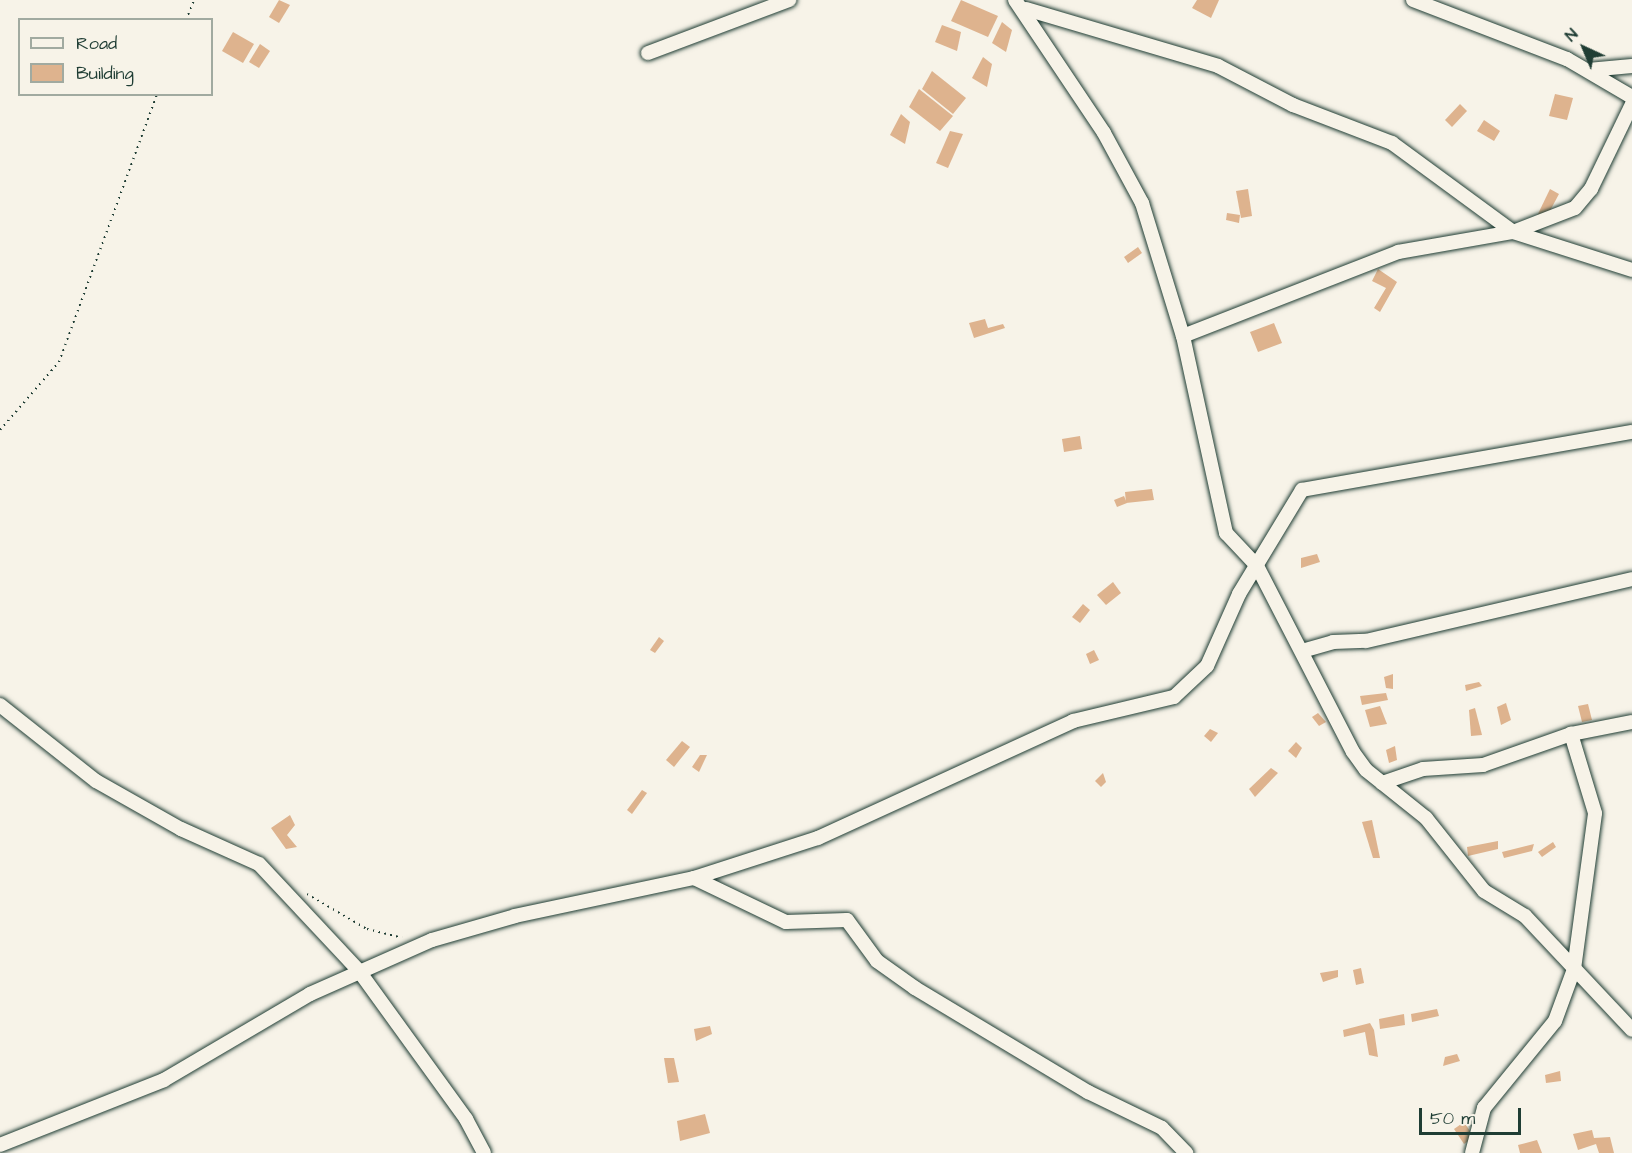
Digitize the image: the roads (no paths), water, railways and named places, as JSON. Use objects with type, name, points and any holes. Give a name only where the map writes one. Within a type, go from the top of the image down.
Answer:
[{"type":"street","points":[[648,53],[789,0]]},
{"type":"street","points":[[1413,0],[1588,70],[1632,97]]},
{"type":"street","points":[[1021,5],[1218,66],[1293,105],[1372,134],[1412,157],[1513,232],[1632,270]]},
{"type":"street","points":[[1021,5],[1142,203],[1183,336],[1226,533],[1257,566],[1353,752],[1382,783],[1426,818],[1494,900],[1525,916],[1632,1030]]},
{"type":"street","points":[[1588,70],[1632,66]]},
{"type":"street","points":[[1183,336],[1398,252],[1513,232],[1575,208],[1591,189],[1632,104]]},
{"type":"street","points":[[0,1145],[164,1080],[310,994],[425,943],[515,915],[694,878],[818,838],[1073,722],[1174,698],[1206,666],[1257,566],[1302,490],[1632,432]]},
{"type":"street","points":[[1302,651],[1333,642],[1366,641],[1632,579]]},
{"type":"street","points":[[0,705],[96,781],[181,829],[251,859],[284,888],[359,971],[466,1119],[484,1153]]},
{"type":"street","points":[[1382,783],[1424,769],[1483,765],[1571,734],[1632,722]]},
{"type":"street","points":[[1472,1153],[1485,1108],[1555,1021],[1574,969],[1595,813],[1571,734]]},
{"type":"street","points":[[694,878],[786,922],[847,920],[877,961],[915,988],[1088,1092],[1162,1128],[1186,1153]]}]
